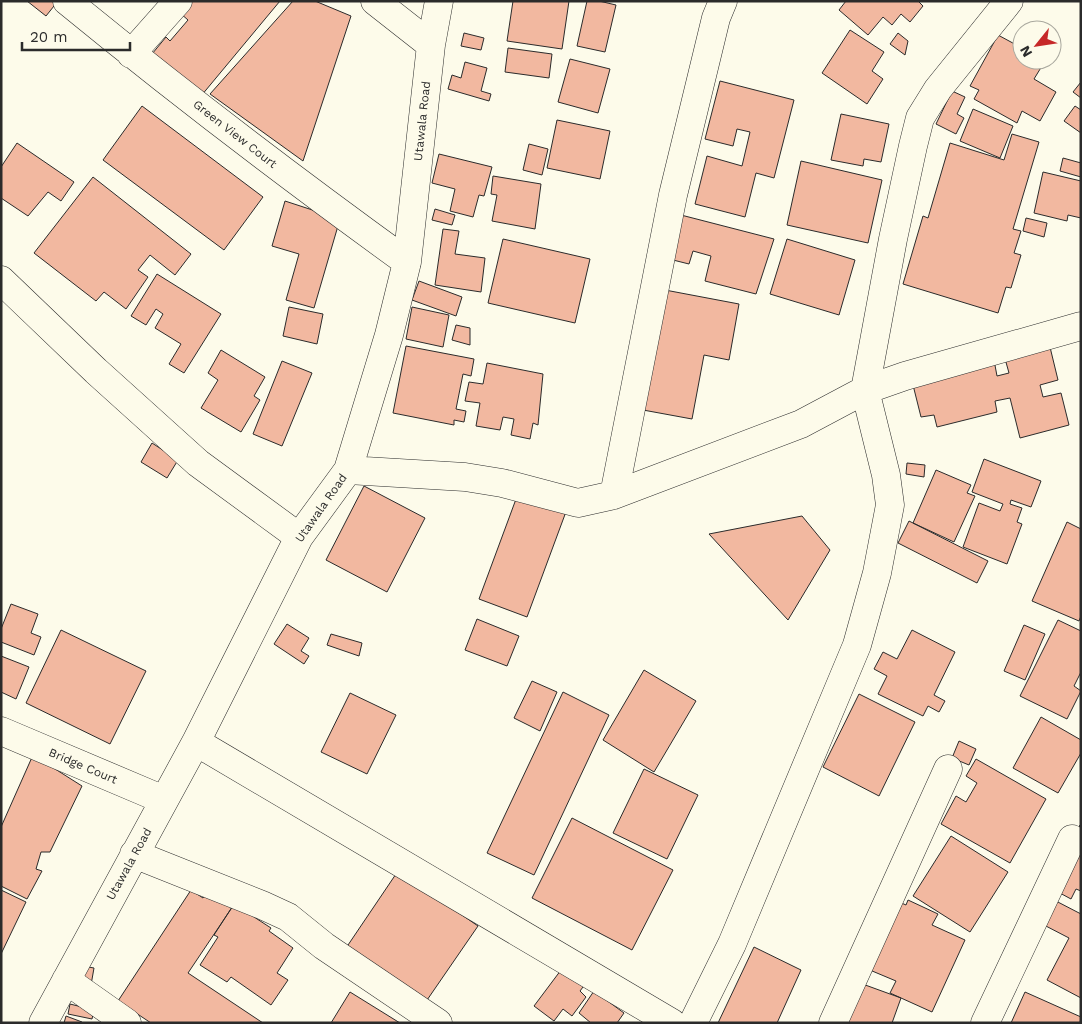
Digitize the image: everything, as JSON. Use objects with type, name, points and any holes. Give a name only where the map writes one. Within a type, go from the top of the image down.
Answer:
[{"type":"street","name":"Green View Court","points":[[67,1],[131,54],[280,169],[407,262]]},
{"type":"street","points":[[131,54],[178,1]]},
{"type":"street","points":[[375,1],[431,45]]},
{"type":"street","name":"Utawala Road","points":[[43,1023],[196,742],[299,537],[348,470],[389,336],[407,262],[431,45],[439,1]]},
{"type":"street","points":[[614,495],[673,195],[714,27],[723,1]]},
{"type":"street","points":[[693,1023],[732,944],[857,645],[877,573],[890,505],[886,475],[865,390],[893,239],[912,146],[920,118],[938,88],[1009,1]]},
{"type":"street","points":[[1,280],[96,371],[198,463],[299,537]]},
{"type":"street","points":[[348,470],[465,477],[502,483],[578,502],[614,495],[801,424],[865,390],[905,376],[1081,326]]},
{"type":"street","name":"Bridge Court","points":[[1,731],[164,800]]},
{"type":"street","points":[[196,742],[672,1023]]},
{"type":"street","points":[[833,1023],[948,769]]},
{"type":"street","points":[[985,1023],[1072,839]]},
{"type":"street","points":[[134,854],[288,917],[345,961],[438,1023]]},
{"type":"street","points":[[66,980],[127,1023]]},
{"type":"building","points":[[27,1],[58,1],[46,16]]},
{"type":"building","points":[[190,1],[280,1],[201,96],[152,54],[166,37],[170,41],[188,20],[180,13]]},
{"type":"building","points":[[293,1],[315,1],[351,16],[303,161],[210,94]]},
{"type":"building","points":[[513,1],[569,1],[562,49],[507,41]]},
{"type":"building","points":[[587,1],[599,1],[616,5],[605,52],[577,46]]},
{"type":"building","points":[[846,1],[918,1],[923,6],[910,22],[901,14],[892,25],[883,17],[868,35],[839,10]]},
{"type":"building","points":[[850,30],[884,52],[872,71],[883,79],[867,104],[822,73]]},
{"type":"building","points":[[464,33],[484,38],[481,50],[461,46]]},
{"type":"building","points":[[898,33],[908,41],[905,55],[890,44]]},
{"type":"building","points":[[998,35],[1012,43],[1012,70],[1040,70],[1034,79],[1056,92],[1040,121],[1022,111],[1017,123],[974,99],[979,90],[970,86]]},
{"type":"building","points":[[508,48],[552,54],[549,78],[505,72]]},
{"type":"building","points":[[570,59],[610,69],[598,113],[558,102]]},
{"type":"building","points":[[465,62],[487,68],[481,91],[491,94],[489,101],[448,89],[452,75],[461,78]]},
{"type":"building","points":[[720,81],[794,100],[774,178],[756,173],[745,217],[695,204],[707,156],[742,166],[750,132],[737,129],[733,146],[705,139]]},
{"type":"building","points":[[1081,82],[1081,98],[1073,92]]},
{"type":"building","points":[[952,91],[965,97],[957,114],[964,118],[956,134],[936,124]]},
{"type":"building","points":[[142,106],[263,197],[224,250],[103,160]]},
{"type":"building","points":[[1075,106],[1081,110],[1081,133],[1064,121]]},
{"type":"building","points":[[973,109],[1013,126],[1000,158],[960,141]]},
{"type":"building","points":[[841,114],[889,124],[881,162],[864,159],[863,166],[831,160]]},
{"type":"building","points":[[557,120],[610,131],[600,179],[547,168]]},
{"type":"building","points":[[1012,134],[1039,142],[1013,229],[1021,231],[1014,253],[1021,255],[1011,288],[1006,287],[998,313],[903,284],[923,216],[928,218],[950,143],[1004,160]]},
{"type":"building","points":[[17,143],[74,182],[61,201],[48,192],[28,216],[1,198],[1,167]]},
{"type":"building","points":[[529,144],[548,149],[542,175],[523,170]]},
{"type":"building","points":[[439,154],[492,167],[484,196],[479,195],[473,217],[450,211],[455,189],[432,183]]},
{"type":"building","points":[[1063,158],[1081,163],[1081,177],[1060,171]]},
{"type":"building","points":[[801,161],[882,180],[868,243],[787,225]]},
{"type":"building","points":[[1043,172],[1081,181],[1081,218],[1068,215],[1067,221],[1034,213]]},
{"type":"building","points":[[493,176],[541,184],[535,229],[492,221],[497,195],[491,194]]},
{"type":"building","points":[[93,177],[191,254],[175,275],[150,255],[138,270],[148,277],[126,309],[104,292],[96,301],[34,253]]},
{"type":"building","points":[[285,201],[340,219],[314,308],[286,300],[299,254],[272,246]]},
{"type":"building","points":[[435,209],[455,215],[452,225],[432,220]]},
{"type":"building","points":[[681,215],[774,239],[756,294],[705,281],[711,256],[693,251],[689,264],[669,259]]},
{"type":"building","points":[[1026,218],[1047,223],[1044,237],[1023,231]]},
{"type":"building","points":[[443,229],[459,231],[455,254],[485,258],[481,292],[435,285]]},
{"type":"building","points":[[503,239],[590,259],[575,323],[488,303]]},
{"type":"building","points":[[787,239],[855,260],[839,315],[770,294]]},
{"type":"building","points":[[157,274],[221,314],[184,373],[169,364],[181,344],[155,328],[163,314],[156,309],[146,325],[131,316]]},
{"type":"building","points":[[419,281],[462,297],[456,316],[412,300]]},
{"type":"building","points":[[665,290],[739,304],[729,360],[704,355],[692,419],[643,410]]},
{"type":"building","points":[[289,307],[323,314],[317,344],[283,336]]},
{"type":"building","points":[[412,307],[449,315],[443,347],[406,339]]},
{"type":"building","points":[[456,325],[470,328],[470,345],[452,340]]},
{"type":"building","points":[[1049,343],[1058,380],[1040,385],[1043,397],[1061,393],[1069,425],[1020,438],[1010,398],[995,401],[997,412],[937,427],[934,415],[921,417],[912,381],[994,360],[997,376],[1009,373],[1004,355]]},
{"type":"building","points":[[406,346],[474,359],[471,376],[463,374],[456,409],[466,411],[464,422],[454,420],[454,425],[393,413]]},
{"type":"building","points":[[221,350],[265,377],[254,396],[260,400],[241,432],[201,408],[218,380],[208,373]]},
{"type":"building","points":[[282,361],[312,373],[282,446],[253,434]]},
{"type":"building","points":[[487,363],[543,374],[538,425],[533,423],[530,439],[511,435],[514,419],[503,417],[500,430],[476,426],[480,403],[465,401],[469,382],[483,384]]},
{"type":"building","points":[[152,443],[178,460],[167,478],[141,462]]},
{"type":"building","points":[[984,459],[1041,481],[1031,507],[1011,500],[1010,504],[1022,508],[1017,522],[1022,524],[1007,564],[963,547],[979,503],[1000,511],[1003,504],[972,492]]},
{"type":"building","points":[[907,463],[925,465],[924,477],[906,474]]},
{"type":"building","points":[[936,470],[971,485],[967,493],[975,496],[954,542],[913,523]]},
{"type":"building","points":[[364,486],[425,518],[387,592],[326,560]]},
{"type":"building","points":[[519,491],[567,509],[527,617],[479,599]]},
{"type":"building","points":[[802,516],[830,550],[788,620],[709,534]]},
{"type":"building","points":[[909,521],[988,561],[977,583],[898,543]]},
{"type":"building","points":[[1067,522],[1081,529],[1081,616],[1079,621],[1032,601]]},
{"type":"building","points":[[11,604],[38,614],[31,633],[41,637],[34,655],[1,642],[1,629]]},
{"type":"building","points":[[477,619],[519,636],[507,666],[465,650]]},
{"type":"building","points":[[1058,620],[1081,631],[1081,672],[1074,686],[1081,691],[1067,719],[1020,696]]},
{"type":"building","points":[[287,624],[309,638],[301,651],[309,656],[304,664],[274,644]]},
{"type":"building","points":[[1024,625],[1045,634],[1025,680],[1004,671]]},
{"type":"building","points":[[61,630],[146,671],[110,744],[26,703]]},
{"type":"building","points":[[912,630],[955,652],[934,695],[945,701],[939,712],[928,706],[923,716],[878,694],[887,676],[874,669],[883,652],[897,659]]},
{"type":"building","points":[[331,634],[362,643],[359,656],[327,645]]},
{"type":"building","points":[[1,656],[29,667],[16,699],[1,692]]},
{"type":"building","points":[[644,670],[696,701],[654,772],[603,740]]},
{"type":"building","points":[[532,681],[557,692],[540,731],[514,718]]},
{"type":"building","points":[[563,692],[609,715],[534,875],[487,853]]},
{"type":"building","points":[[350,693],[396,715],[367,774],[321,752]]},
{"type":"building","points":[[859,694],[915,722],[879,796],[823,767]]},
{"type":"building","points":[[1041,717],[1081,740],[1081,753],[1058,793],[1013,768]]},
{"type":"building","points":[[959,741],[976,749],[969,765],[952,758]]},
{"type":"building","points":[[33,755],[82,786],[50,852],[41,852],[36,869],[42,871],[27,899],[1,886],[1,827]]},
{"type":"building","points":[[976,759],[1046,799],[1010,863],[941,824],[956,796],[966,802],[977,783],[966,776]]},
{"type":"building","points":[[644,769],[698,795],[667,859],[613,833]]},
{"type":"building","points":[[572,818],[673,870],[632,950],[532,898]]},
{"type":"building","points":[[1080,825],[1081,891],[1076,889],[1071,899],[1058,892],[1066,853]]},
{"type":"building","points":[[951,836],[1008,872],[970,932],[913,896]]},
{"type":"building","points":[[398,871],[478,926],[425,1003],[346,948]]},
{"type":"building","points":[[1,890],[26,902],[1,954]]},
{"type":"building","points":[[191,890],[203,898],[208,890],[233,906],[188,973],[263,1023],[151,1023],[118,1001]]},
{"type":"building","points":[[908,900],[938,914],[932,925],[965,940],[932,1012],[890,993],[896,981],[865,968],[897,901],[906,905]]},
{"type":"building","points":[[1054,900],[1081,914],[1081,998],[1047,980],[1069,938],[1042,924]]},
{"type":"building","points":[[234,904],[271,928],[269,931],[293,948],[277,973],[288,980],[271,1005],[231,977],[227,982],[200,965],[218,937],[214,935]]},
{"type":"building","points":[[754,947],[801,970],[777,1023],[718,1023]]},
{"type":"building","points":[[77,965],[94,968],[91,985],[74,982]]},
{"type":"building","points":[[564,966],[586,983],[580,991],[586,997],[572,1016],[563,1009],[554,1021],[534,1006]]},
{"type":"building","points":[[857,982],[901,998],[892,1023],[843,1023]]},
{"type":"building","points":[[594,991],[624,1013],[617,1023],[591,1023],[579,1013]]},
{"type":"building","points":[[350,992],[400,1023],[331,1023]]},
{"type":"building","points":[[1025,992],[1081,1017],[1080,1023],[1011,1023]]},
{"type":"building","points":[[70,1004],[82,1007],[95,1005],[92,1019],[68,1014]]},
{"type":"building","points":[[66,1016],[82,1022],[82,1023],[64,1023]]}]
